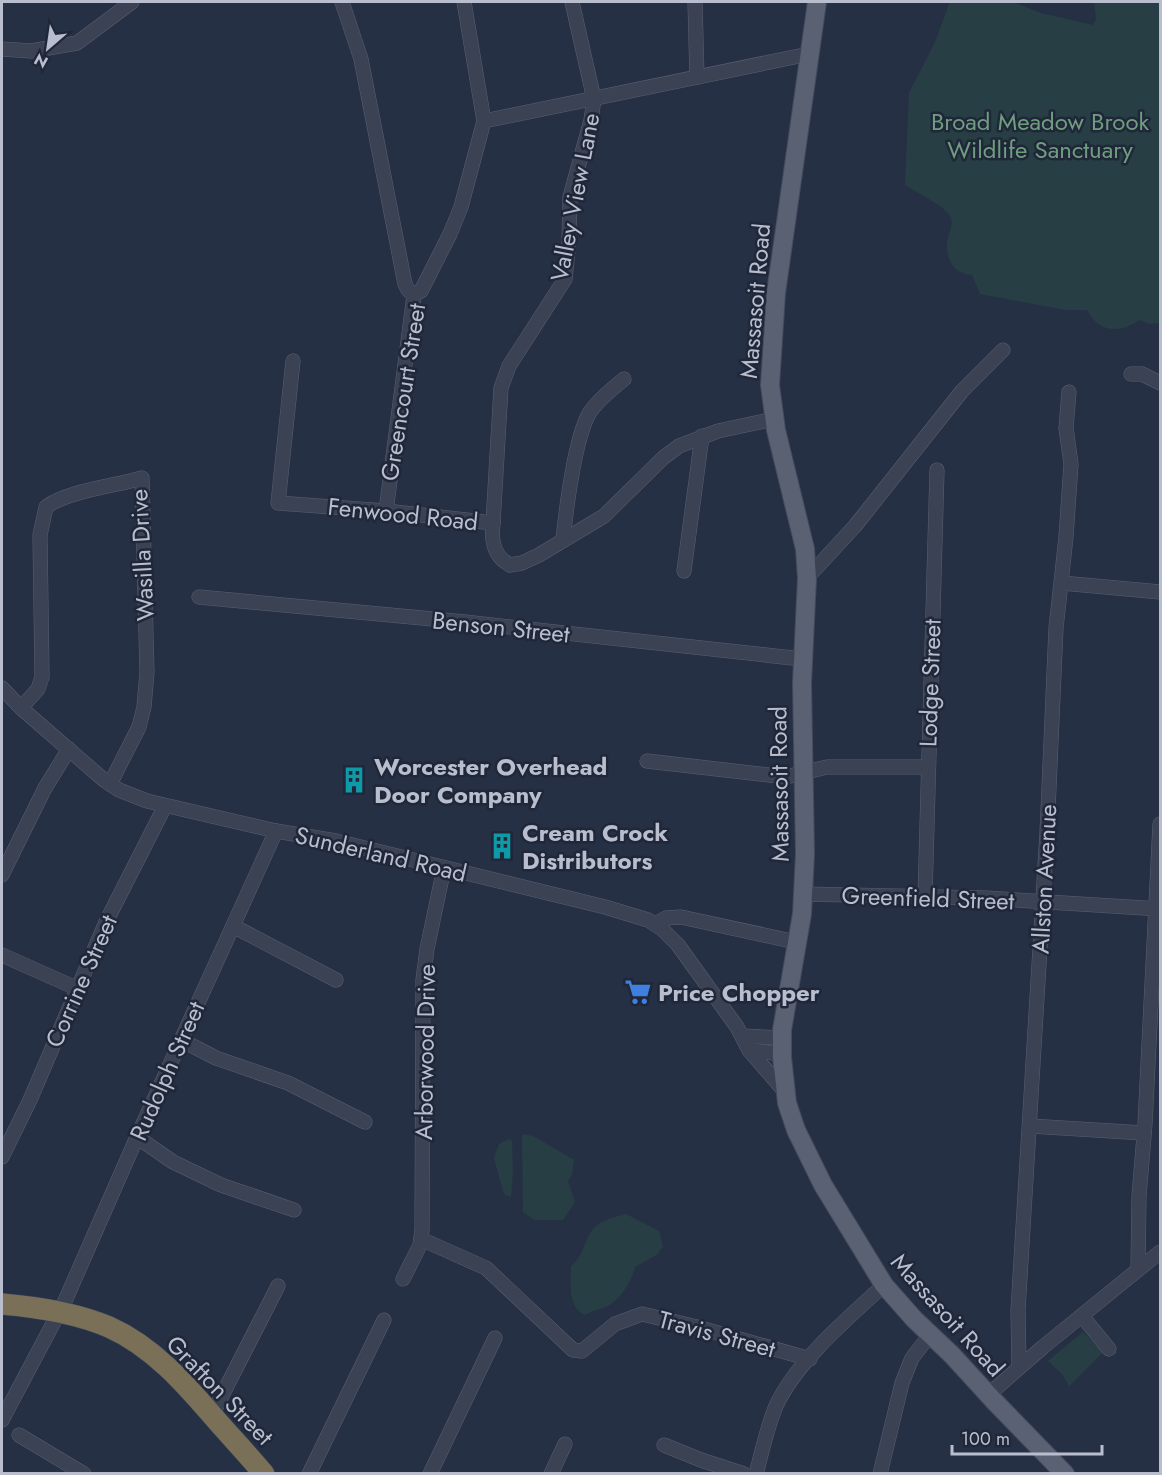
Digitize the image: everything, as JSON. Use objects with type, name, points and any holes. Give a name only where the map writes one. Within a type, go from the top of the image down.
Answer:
[{"type":"highway","name":"Grafton Street","points":[[2,1304],[59,1313],[109,1327],[135,1342],[172,1372],[264,1473]]},
{"type":"main road","name":"Massasoit Road","points":[[817,2],[776,293],[770,385],[774,418],[791,496],[806,549],[807,578],[802,659],[806,854],[802,914],[784,1012],[782,1046],[786,1093],[795,1130],[814,1169],[884,1285],[1065,1473]]},
{"type":"street","points":[[2,49],[31,51],[77,43],[132,2]]},
{"type":"street","points":[[342,2],[361,59],[405,284],[414,295]]},
{"type":"street","name":"Greencourt Street","points":[[386,511],[414,295],[421,291],[461,207],[484,121],[464,2]]},
{"type":"street","name":"Valley View Lane","points":[[493,523],[501,388],[509,366],[565,279],[570,197],[591,120],[594,99],[572,2]]},
{"type":"street","points":[[695,2],[697,77]]},
{"type":"street","points":[[484,121],[809,54]]},
{"type":"street","points":[[807,578],[860,520],[962,391],[1003,350]]},
{"type":"street","name":"Fenwood Road","points":[[293,361],[278,503],[386,511],[493,523],[493,547],[510,565],[528,560],[604,516],[670,452],[702,436],[774,418]]},
{"type":"street","points":[[1131,374],[1142,374],[1161,383]]},
{"type":"street","points":[[563,540],[585,424],[594,407],[624,379]]},
{"type":"street","name":"Allston Avenue","points":[[1019,1367],[1018,1310],[1043,903],[1056,628],[1062,583],[1071,464],[1066,428],[1069,392]]},
{"type":"street","points":[[684,571],[702,436]]},
{"type":"street","name":"Lodge Street","points":[[925,897],[937,470]]},
{"type":"street","name":"Wasilla Drive","points":[[21,708],[38,689],[42,677],[40,535],[46,507],[51,502],[142,478],[147,665],[144,706],[139,727],[110,784]]},
{"type":"street","points":[[1062,583],[1161,592]]},
{"type":"street","name":"Benson Street","points":[[199,597],[465,622],[802,659]]},
{"type":"street","name":"Sunderland Road","points":[[2,688],[21,708],[110,784],[138,798],[276,831],[330,840],[620,910],[655,924],[668,934],[688,957],[742,1036],[749,1050],[786,1093]]},
{"type":"street","points":[[2,875],[42,794],[69,749]]},
{"type":"street","points":[[646,760],[786,777],[827,766],[927,767]]},
{"type":"street","name":"Corrine Street","points":[[2,1157],[30,1100],[112,908],[165,806]]},
{"type":"street","points":[[1138,1270],[1139,1196],[1158,909],[1161,824]]},
{"type":"street","name":"Rudolph Street","points":[[2,1420],[59,1313],[276,831]]},
{"type":"street","name":"Arborwood Drive","points":[[421,1239],[424,1132],[421,1050],[423,980],[444,868]]},
{"type":"street","name":"Greenfield Street","points":[[803,894],[986,898],[1158,909]]},
{"type":"street","points":[[655,924],[666,918],[681,917],[796,942]]},
{"type":"street","points":[[233,926],[336,980]]},
{"type":"street","points":[[2,955],[76,988]]},
{"type":"street","points":[[742,1036],[782,1046]]},
{"type":"street","points":[[181,1040],[216,1058],[288,1083],[365,1122]]},
{"type":"street","points":[[749,1050],[782,1046]]},
{"type":"street","points":[[1030,1126],[1144,1132]]},
{"type":"street","points":[[137,1137],[173,1162],[212,1180],[294,1210]]},
{"type":"street","points":[[403,1279],[421,1239]]},
{"type":"street","name":"Travis Street","points":[[421,1239],[486,1268],[573,1350],[582,1351],[615,1324],[642,1314],[810,1359]]},
{"type":"street","points":[[988,1395],[1019,1367],[1161,1252]]},
{"type":"street","points":[[756,1473],[775,1409],[790,1382],[884,1285]]},
{"type":"street","points":[[212,1416],[278,1286]]},
{"type":"street","points":[[1082,1316],[1109,1349]]},
{"type":"street","points":[[309,1473],[384,1320]]},
{"type":"street","points":[[880,1473],[902,1383],[912,1358],[930,1335]]},
{"type":"street","points":[[430,1473],[495,1338]]},
{"type":"street","points":[[19,1435],[84,1473]]},
{"type":"street","points":[[550,1473],[566,1444]]},
{"type":"street","points":[[664,1445],[701,1460],[744,1473]]},
{"type":"green space","name":"Broad Meadow Brook Wildlife Sanctuary","points":[[950,2],[1013,2],[1041,13],[1093,25],[1096,19],[1094,2],[1160,2],[1160,323],[1149,324],[1140,320],[1125,327],[1111,329],[1098,324],[1087,310],[1066,310],[980,294],[972,275],[961,272],[953,266],[947,250],[947,240],[952,225],[951,217],[940,206],[905,185],[909,93],[935,42]]},
{"type":"green space","points":[[522,1134],[533,1136],[574,1160],[572,1175],[568,1181],[575,1202],[563,1220],[534,1220],[523,1212]]},
{"type":"green space","points":[[509,1139],[512,1141],[511,1197],[504,1194],[494,1158],[499,1144]]},
{"type":"green space","points":[[626,1214],[659,1231],[663,1246],[658,1254],[635,1267],[631,1279],[614,1302],[585,1315],[575,1306],[573,1300],[571,1266],[576,1262],[588,1237],[597,1225],[605,1220]]},
{"type":"green space","points":[[1083,1332],[1103,1352],[1069,1386],[1062,1374],[1048,1361]]},
{"type":"place","name":"Worcester Overhead Door Company","points":[[354,780]]},
{"type":"place","name":"Cream Crock Distributors","points":[[502,846]]},
{"type":"place","name":"Price Chopper","points":[[638,992]]}]
